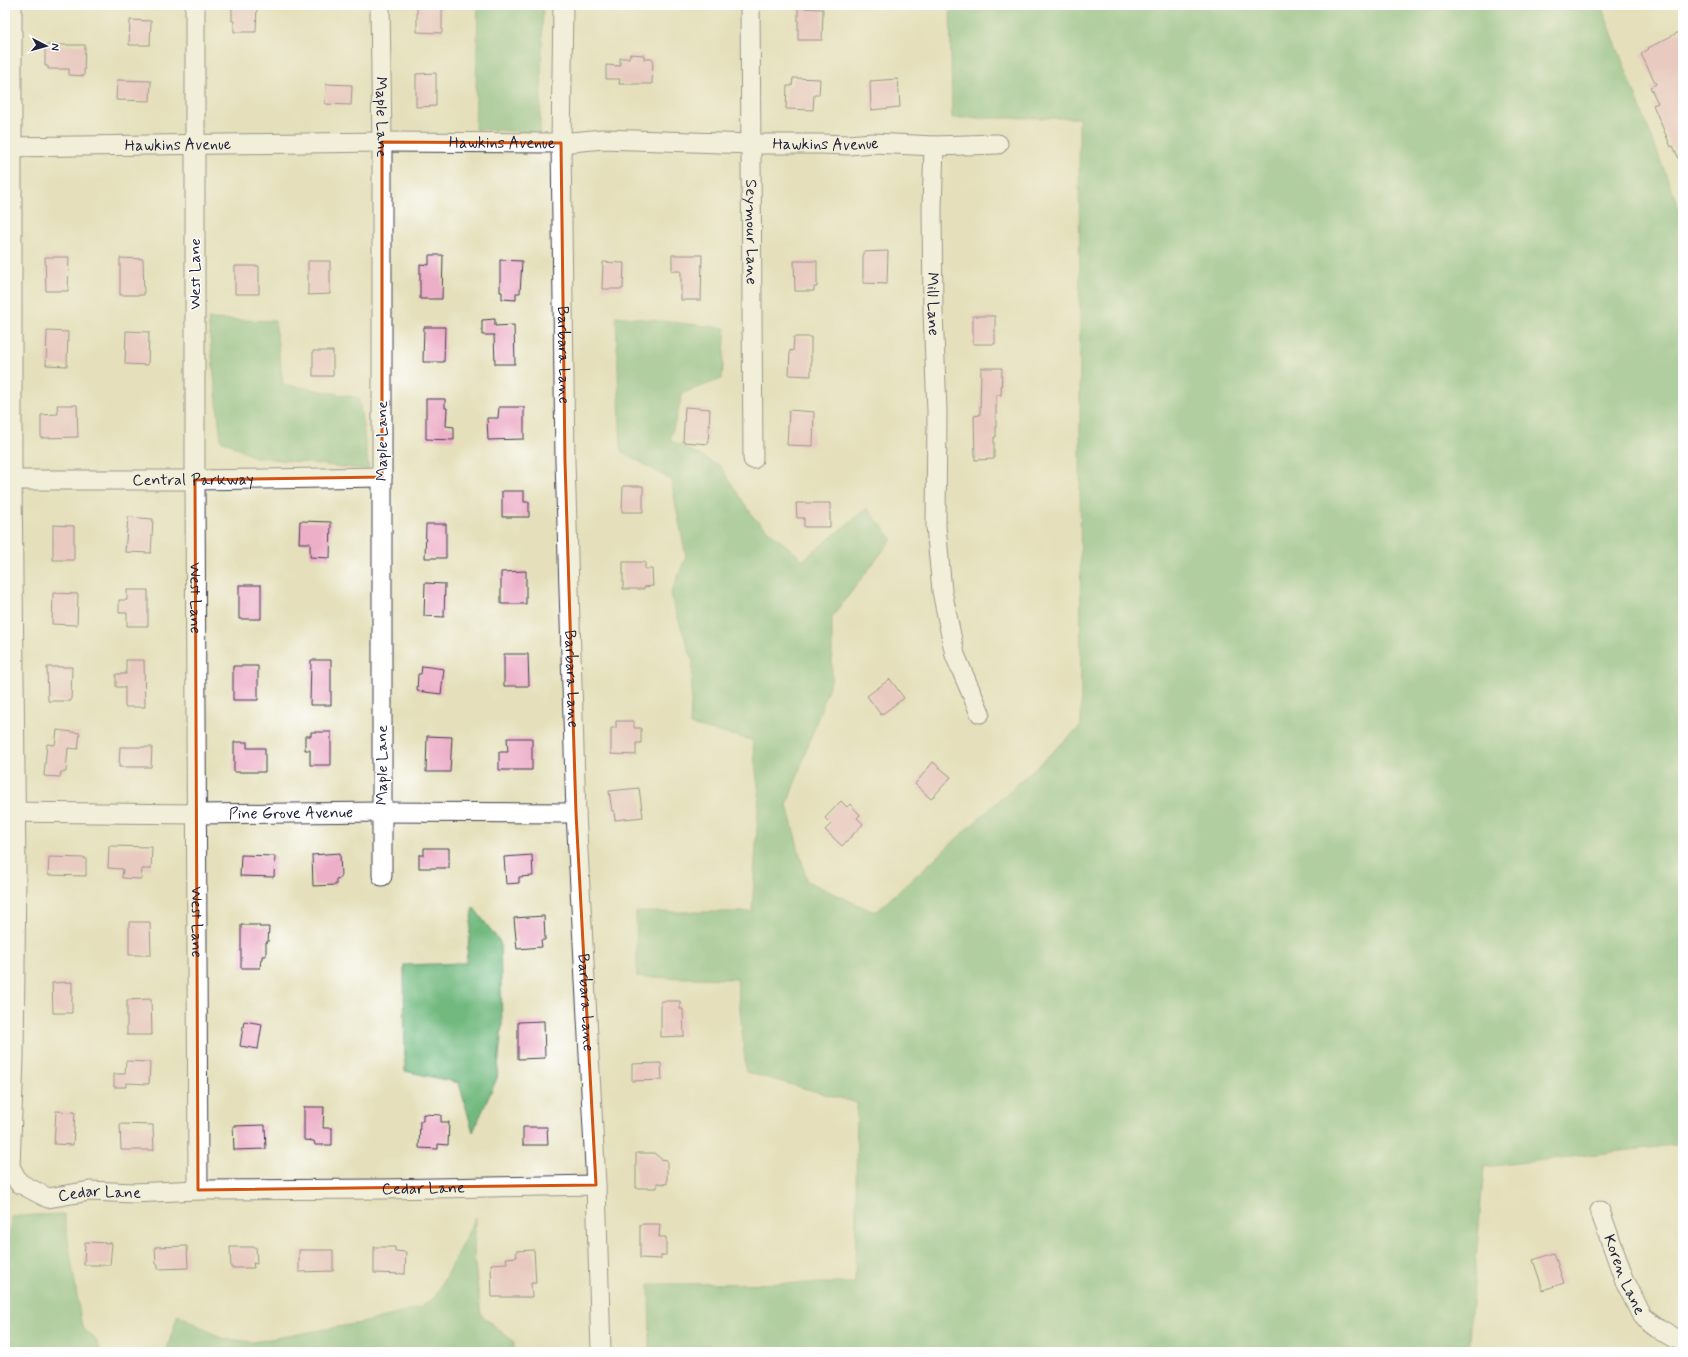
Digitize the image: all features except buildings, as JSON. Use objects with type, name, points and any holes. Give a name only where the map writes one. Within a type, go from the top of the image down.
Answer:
[{"type":"street","name":"Cedar Lane","points":[[12,5],[9,147],[9,480],[10,812],[14,1058],[10,1167],[19,1183],[48,1198],[90,1191],[133,1193],[198,1190],[377,1190],[596,1185]]},
{"type":"street","name":"West Lane","points":[[195,5],[195,480],[198,1190]]},
{"type":"street","name":"Maple Lane","points":[[380,5],[382,142],[382,876]]},
{"type":"street","name":"Barbara Lane","points":[[563,5],[561,143],[565,461],[576,813],[596,1185],[601,1352]]},
{"type":"street","name":"Seymour Lane","points":[[750,5],[753,459]]},
{"type":"street","name":"Hawkins Avenue","points":[[9,147],[382,142],[561,143],[603,140],[751,144],[848,145],[873,143],[934,146],[998,144]]},
{"type":"street","name":"Mill Lane","points":[[934,146],[932,209],[933,303],[937,411],[936,526],[942,591],[955,655],[980,713]]},
{"type":"street","name":"Central Parkway","points":[[9,480],[195,480],[382,477]]},
{"type":"street","name":"Pine Grove Avenue","points":[[10,812],[197,814],[382,812],[576,813]]},
{"type":"street","name":"Koren Lane","points":[[1600,1211],[1626,1281],[1642,1316],[1673,1337],[1683,1340]]},
{"type":"highlighted area","points":[[382,142],[561,143],[565,461],[576,813],[596,1185],[198,1190],[195,480],[382,477]]},
{"type":"green space","points":[[478,5],[543,5],[540,133],[475,129]]},
{"type":"green space","points":[[950,5],[1601,5],[1683,219],[1683,1144],[1484,1167],[1468,1352],[650,1352],[649,1284],[855,1283],[857,1103],[746,1072],[737,979],[637,977],[636,912],[752,912],[759,794],[752,740],[690,725],[693,662],[670,595],[686,557],[671,480],[621,451],[616,316],[726,328],[722,379],[683,393],[670,440],[720,466],[754,518],[803,560],[867,508],[892,539],[832,617],[832,678],[787,805],[807,881],[872,911],[877,911],[1081,726],[1079,118],[952,118]]},
{"type":"green space","points":[[208,319],[275,321],[283,384],[359,398],[369,470],[254,457],[221,440]]},
{"type":"green space","points":[[473,907],[500,942],[502,1026],[497,1078],[473,1132],[459,1083],[405,1071],[404,965],[466,963]]},
{"type":"green space","points":[[64,1214],[82,1327],[96,1340],[101,1352],[5,1352],[5,1287],[11,1216]]},
{"type":"green space","points":[[476,1217],[474,1255],[481,1315],[514,1342],[514,1352],[166,1352],[178,1314],[221,1338],[253,1342],[366,1322],[419,1308],[435,1297]]}]
